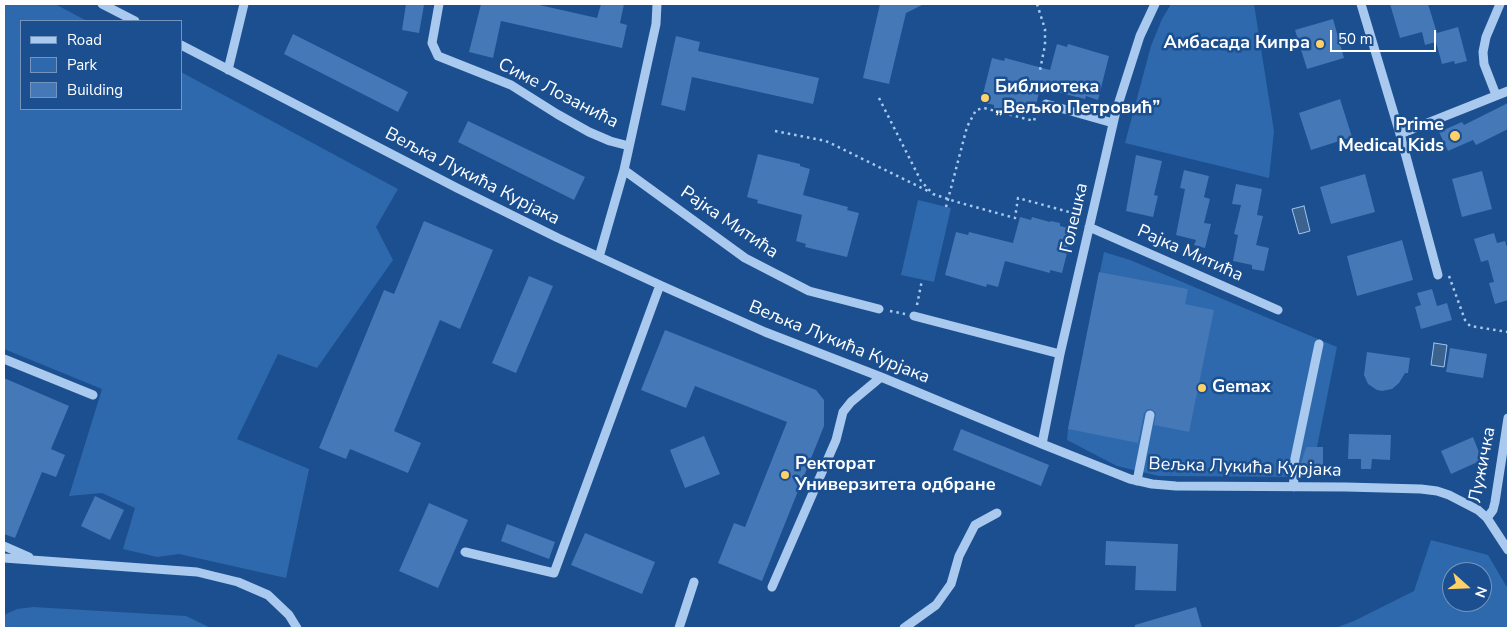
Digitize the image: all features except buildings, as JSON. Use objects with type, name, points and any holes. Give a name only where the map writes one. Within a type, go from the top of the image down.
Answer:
[{"type":"street","points":[[102,4],[133,20]]},
{"type":"street","points":[[228,70],[244,4]]},
{"type":"street","name":"Симе Лозанића","points":[[439,4],[432,43],[438,56],[511,85],[589,132],[610,141],[629,146]]},
{"type":"street","name":"Симе Лозанића","points":[[599,257],[624,170],[658,15],[656,4]]},
{"type":"street","name":"Голешка","points":[[1042,444],[1060,354],[1113,123],[1137,43],[1155,4]]},
{"type":"street","points":[[1361,4],[1400,134],[1438,275]]},
{"type":"street","points":[[1496,95],[1484,64],[1483,52],[1486,37],[1500,4]]},
{"type":"street","name":"Вељка Лукића Курјака","points":[[182,47],[456,188],[660,286],[772,335],[881,376],[1042,444],[1137,481],[1176,486],[1421,489],[1437,491],[1470,505],[1487,518],[1508,550]]},
{"type":"street","points":[[1400,134],[1508,91]]},
{"type":"street","points":[[1046,104],[1113,123]]},
{"type":"street","name":"Рајка Митића","points":[[624,170],[745,258],[809,291],[879,309]]},
{"type":"street","name":"Рајка Митића","points":[[1089,227],[1278,310]]},
{"type":"street","points":[[465,552],[554,573],[660,286]]},
{"type":"street","points":[[914,316],[1060,354]]},
{"type":"street","points":[[1294,487],[1293,468],[1319,344]]},
{"type":"street","points":[[4,359],[92,396]]},
{"type":"street","points":[[772,587],[836,440],[843,412],[851,402],[881,376]]},
{"type":"street","points":[[1137,481],[1150,415]]},
{"type":"street","name":"Лужичка","points":[[1487,518],[1493,510],[1495,502],[1508,418]]},
{"type":"street","points":[[904,628],[936,605],[950,584],[959,556],[975,525],[997,513]]},
{"type":"street","points":[[1498,533],[1508,530]]},
{"type":"street","points":[[4,546],[36,560]]},
{"type":"street","points":[[4,558],[197,572],[238,582],[268,595],[289,615],[297,628]]},
{"type":"street","points":[[679,628],[694,582]]},
{"type":"path","points":[[1037,4],[1045,29],[1045,45],[1040,70]]},
{"type":"path","points":[[946,207],[967,127],[976,110],[984,108],[1034,121],[1042,88],[1036,86],[1036,84]]},
{"type":"path","points":[[1041,95],[1047,96],[1046,104]]},
{"type":"path","points":[[879,98],[921,181],[933,194]]},
{"type":"path","points":[[774,131],[826,141],[933,194],[1015,218],[1018,198],[1092,217]]},
{"type":"path","points":[[1438,275],[1448,272],[1465,320],[1470,326],[1508,332]]},
{"type":"path","points":[[879,309],[914,316],[922,280]]},
{"type":"green space","points":[[4,4],[55,4],[85,20],[20,20],[20,110],[182,110],[182,73],[398,189],[376,227],[393,260],[317,368],[278,354],[237,439],[309,469],[286,578],[179,554],[157,557],[123,549],[135,508],[102,493],[69,496],[102,389],[4,349]]},
{"type":"green space","points":[[1171,4],[1254,4],[1274,131],[1269,178],[1125,143],[1151,46],[1162,19]]},
{"type":"green space","points":[[918,200],[951,208],[934,282],[901,275]]},
{"type":"green space","name":"Gemax","points":[[1104,252],[1130,260],[1337,347],[1317,447],[1306,447],[1299,477],[1159,476],[1117,466],[1067,440]]},
{"type":"green space","points":[[1431,540],[1488,555],[1508,589],[1508,628],[1335,628],[1354,621],[1414,591]]},
{"type":"green space","points":[[33,607],[186,616],[211,628],[4,628],[4,615],[17,609]]},
{"type":"shaded area","points":[[1304,206],[1310,231],[1299,234],[1292,209]]},
{"type":"shaded area","points":[[1434,343],[1447,345],[1444,367],[1431,365]]},
{"type":"place","name":"Амбасада Кипра","points":[[1320,44]]},
{"type":"place","name":"Библиотека „Вељко Петровић”","points":[[985,98]]},
{"type":"place","name":"Prime Medical Kids","points":[[1455,136]]},
{"type":"place","name":"Gemax","points":[[1202,388]]},
{"type":"place","name":"Ректорат Универзитета одбране","points":[[785,475]]}]
